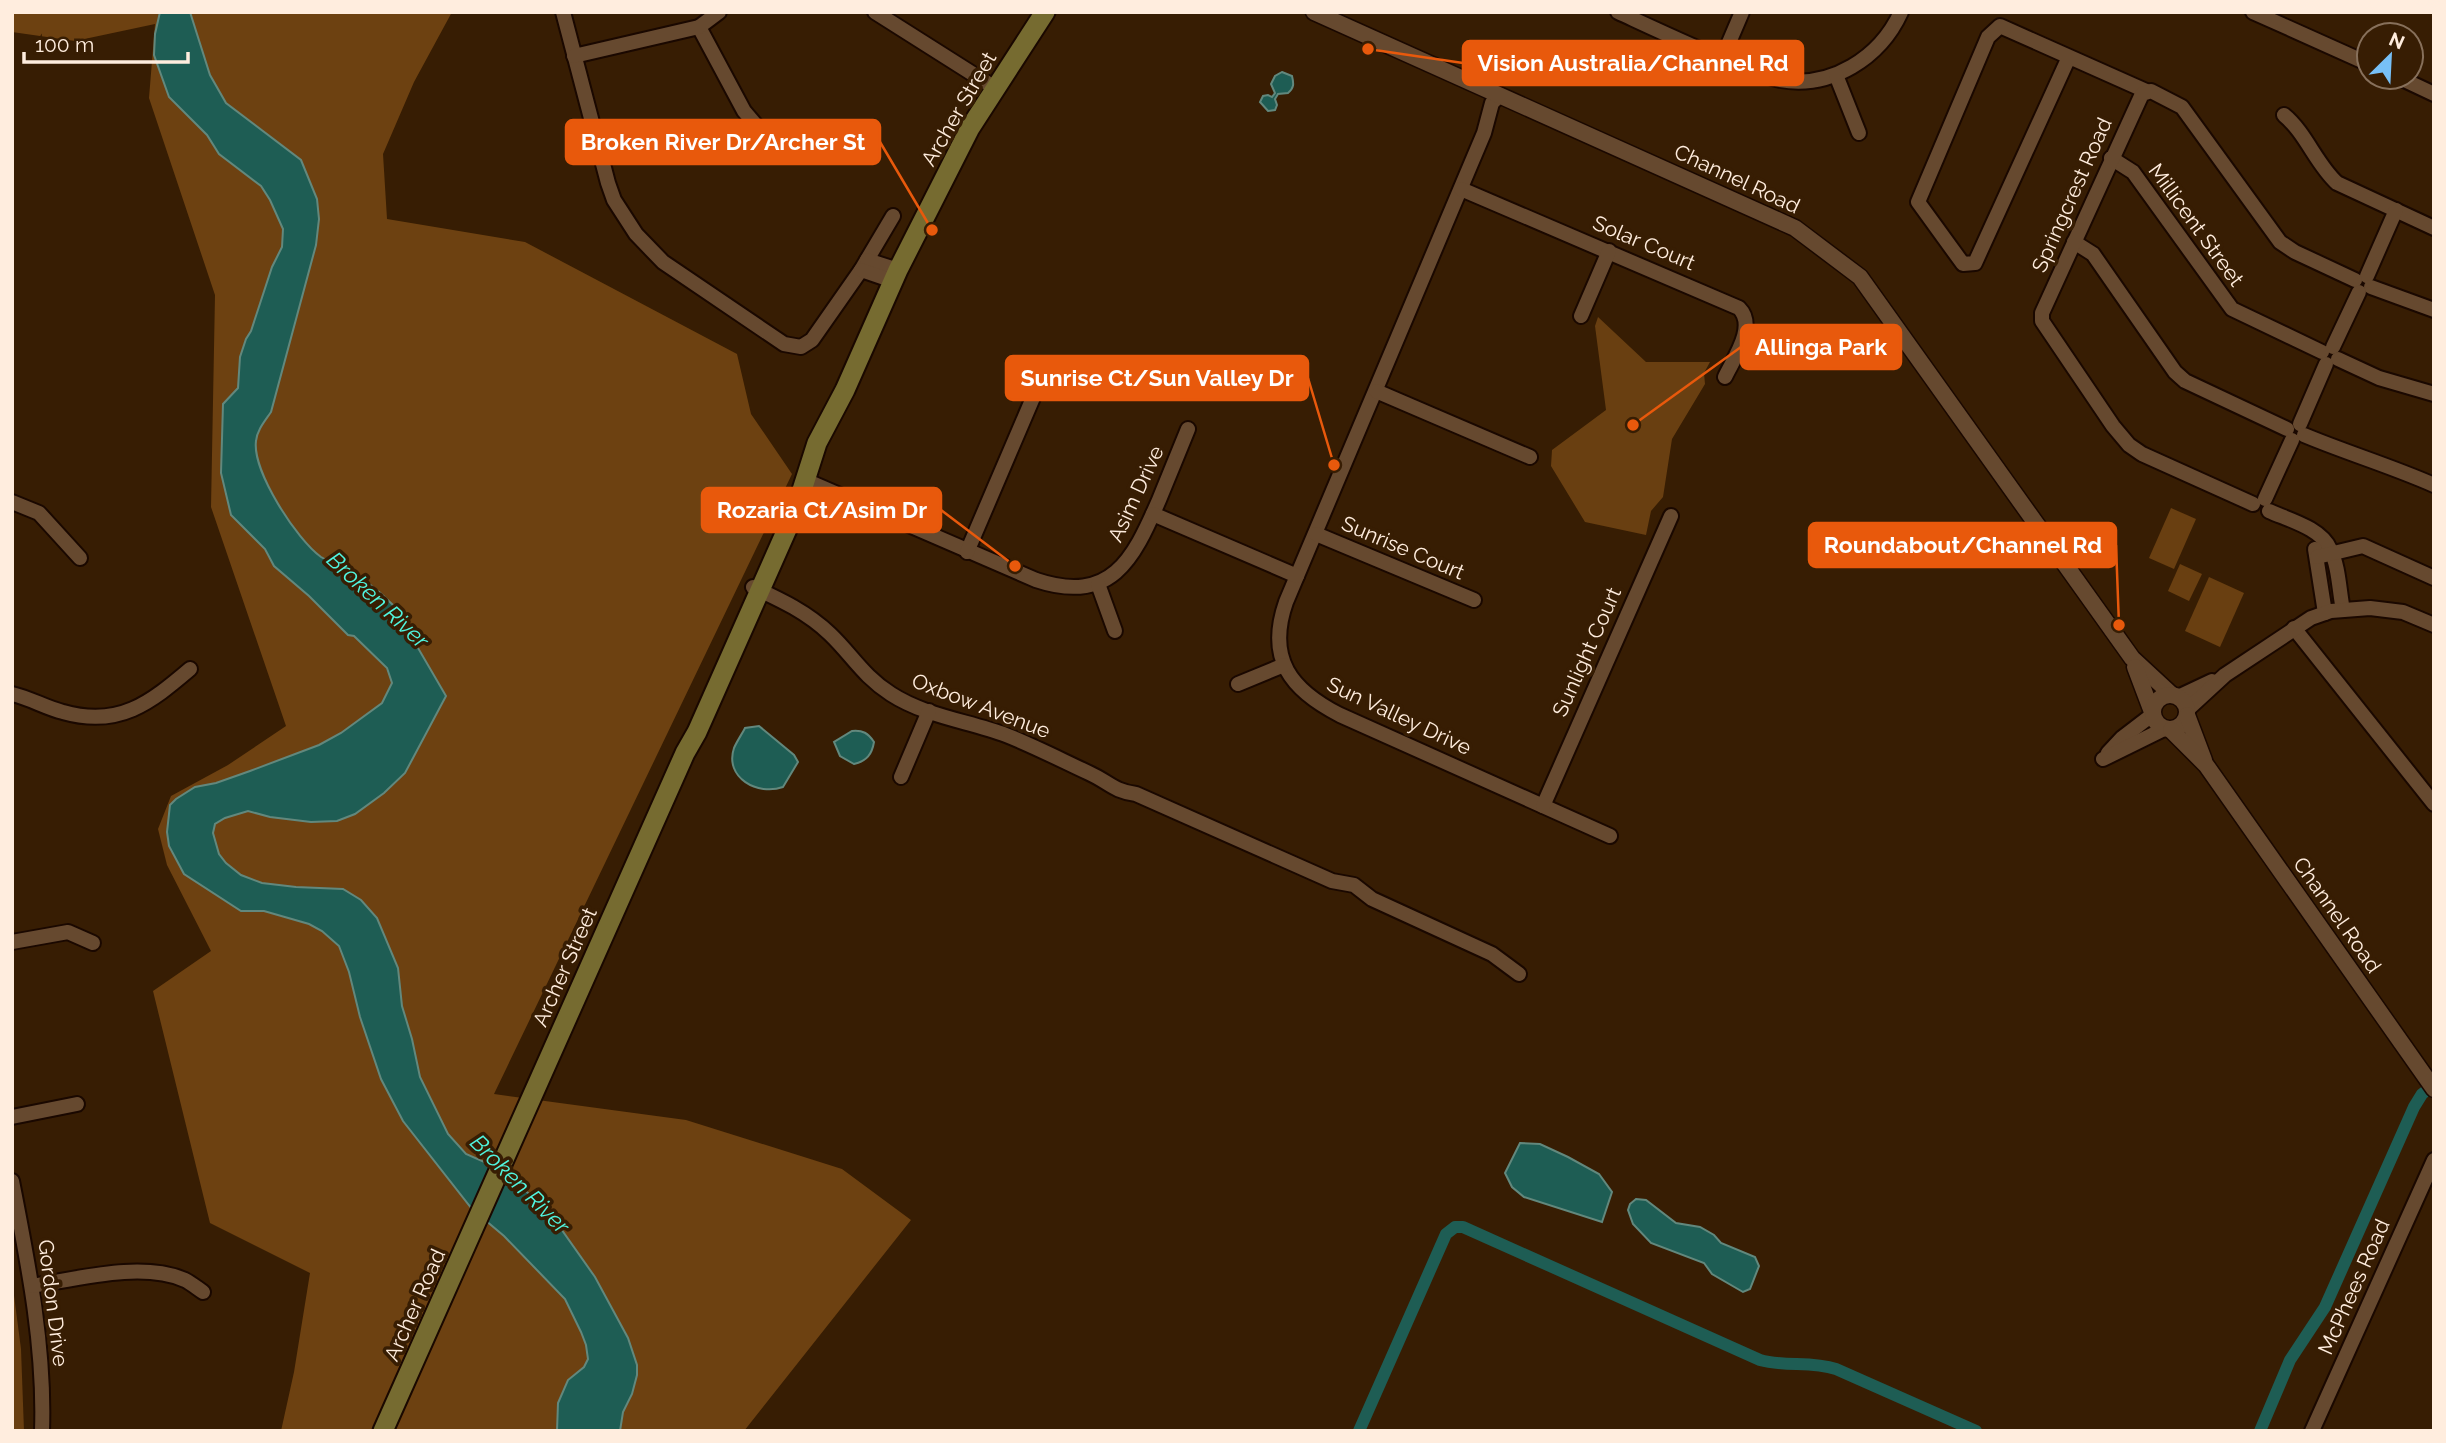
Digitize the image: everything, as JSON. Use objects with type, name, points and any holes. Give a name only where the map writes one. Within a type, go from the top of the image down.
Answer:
[{"type":"main road","name":"Archer Street","points":[[487,1198],[685,753],[697,732],[756,589],[796,509],[804,482],[825,446],[845,390],[947,160],[990,84],[1037,15]]},
{"type":"main road","name":"Archer Road","points":[[383,1431],[487,1198]]},
{"type":"street","points":[[563,12],[614,201],[649,250],[678,274],[780,342],[796,347],[806,345],[812,340],[864,265],[893,216]]},
{"type":"street","points":[[574,56],[699,27],[719,12]]},
{"type":"street","points":[[875,12],[990,84]]},
{"type":"street","name":"Channel Road","points":[[1314,12],[1795,228],[1860,277],[2132,658],[2181,704],[2206,765]]},
{"type":"street","points":[[1618,12],[1723,59],[1780,80],[1805,80],[1836,75],[1873,53],[1886,38],[1901,12]]},
{"type":"street","points":[[1723,59],[1742,12]]},
{"type":"street","points":[[2253,12],[2355,58]]},
{"type":"street","points":[[2069,57],[1975,262],[1963,264],[1918,202],[1988,37],[2000,26],[2146,91],[2160,94],[2182,107],[2280,242],[2295,252],[2363,284],[2434,310]]},
{"type":"street","points":[[699,27],[744,111],[767,138]]},
{"type":"street","points":[[1836,75],[1859,133]]},
{"type":"street","name":"Springcrest Road","points":[[2146,91],[2138,100],[2111,158],[2042,313],[2042,321],[2113,426],[2129,445],[2142,454],[2262,505],[2311,531],[2325,541],[2332,554]]},
{"type":"street","points":[[1238,684],[1284,665],[1280,632],[1282,614],[1484,133],[1500,106],[1500,95]]},
{"type":"street","points":[[2284,115],[2337,183],[2434,228]]},
{"type":"street","name":"Millicent Street","points":[[2111,158],[2133,172],[2232,309],[2379,377],[2434,394]]},
{"type":"street","name":"Solar Court","points":[[1461,189],[1734,304],[1743,311],[1747,321],[1745,332],[1725,377]]},
{"type":"street","points":[[2262,505],[2396,210]]},
{"type":"street","points":[[2074,242],[2093,254],[2175,372],[2185,381],[2296,432],[2342,451],[2393,467],[2434,485]]},
{"type":"street","points":[[1581,316],[1608,251]]},
{"type":"street","points":[[864,265],[895,276]]},
{"type":"street","points":[[967,552],[1047,365]]},
{"type":"street","points":[[1376,391],[1530,457]]},
{"type":"street","name":"Asim Drive","points":[[1098,584],[1124,565],[1141,542],[1188,429]]},
{"type":"street","points":[[804,482],[967,552],[1058,587],[1073,588],[1098,584],[1115,631]]},
{"type":"street","points":[[12,502],[39,513],[80,558]]},
{"type":"street","points":[[1153,514],[1297,576]]},
{"type":"street","name":"Sunlight Court","points":[[1543,806],[1671,516]]},
{"type":"street","points":[[2311,531],[2325,613]]},
{"type":"street","name":"Sunrise Court","points":[[1316,534],[1474,600]]},
{"type":"street","points":[[2316,557],[2363,546],[2434,578]]},
{"type":"street","points":[[2332,554],[2343,610]]},
{"type":"street","name":"Oxbow Avenue","points":[[756,589],[790,603],[809,615],[873,681],[891,694],[929,711],[1007,736],[1103,779],[1123,782],[1136,794],[1332,881],[1354,885],[1372,899],[1492,954],[1518,974]]},
{"type":"street","points":[[2181,704],[2294,628],[2325,613],[2370,608],[2403,612],[2434,625]]},
{"type":"street","points":[[2294,628],[2434,804]]},
{"type":"street","name":"Channel Road","points":[[2132,658],[2152,713]]},
{"type":"street","name":"Sun Valley Drive","points":[[1284,665],[1294,683],[1314,701],[1340,715],[1610,836]]},
{"type":"street","points":[[12,694],[81,716],[122,715],[160,694],[190,669]]},
{"type":"street","points":[[2160,697],[2181,704],[2178,728],[2167,729],[2103,759],[2122,738],[2152,713],[2160,697]]},
{"type":"street","points":[[901,776],[929,711]]},
{"type":"street","points":[[2152,713],[2157,725],[2167,729]]},
{"type":"street","name":"Channel Road","points":[[2167,729],[2206,765],[2430,1084]]},
{"type":"street","points":[[12,942],[68,932],[93,943]]},
{"type":"street","points":[[12,1117],[77,1104]]},
{"type":"street","name":"McPhees Road","points":[[2312,1431],[2434,1160]]},
{"type":"street","name":"Gordon Drive","points":[[12,1181],[32,1286],[40,1360],[43,1431]]},
{"type":"street","points":[[32,1286],[130,1271],[157,1273],[185,1280],[203,1292]]},
{"type":"shaded area","points":[[12,12],[452,12],[414,82],[383,154],[387,219],[525,242],[737,354],[751,414],[792,474],[494,1094],[686,1120],[842,1169],[911,1220],[744,1431],[281,1431],[294,1372],[310,1273],[210,1223],[153,991],[211,951],[167,865],[158,829],[171,796],[228,765],[286,726],[211,507],[215,295],[149,98],[155,24],[75,41],[12,32]]},
{"type":"shaded area","points":[[1598,317],[1646,362],[1710,362],[1704,373],[1705,384],[1672,439],[1663,497],[1651,511],[1646,535],[1585,522],[1551,466],[1552,450],[1606,410],[1595,326]]},
{"type":"shaded area","points":[[2171,508],[2196,519],[2174,569],[2149,558]]},
{"type":"shaded area","points":[[2180,564],[2202,574],[2189,601],[2168,591]]},
{"type":"shaded area","points":[[2209,577],[2244,593],[2220,647],[2185,631]]},
{"type":"shaded area","points":[[12,1280],[21,1349],[24,1431],[12,1431]]},
{"type":"water","name":"Broken River","points":[[160,12],[190,12],[210,75],[226,103],[301,160],[317,199],[319,219],[316,245],[271,412],[256,441],[261,469],[268,486],[289,521],[311,548],[323,558],[361,578],[393,605],[446,696],[405,773],[384,793],[355,814],[337,821],[311,822],[270,817],[248,811],[215,824],[213,833],[219,854],[241,875],[262,883],[343,889],[361,900],[377,918],[398,968],[402,1006],[420,1077],[448,1134],[466,1154],[498,1168],[547,1209],[595,1277],[628,1338],[637,1365],[637,1375],[623,1412],[620,1431],[557,1431],[558,1403],[568,1380],[584,1367],[588,1359],[581,1332],[565,1299],[504,1236],[472,1209],[403,1121],[381,1079],[339,946],[309,924],[264,911],[241,911],[184,874],[169,846],[167,832],[170,805],[176,799],[195,787],[216,783],[319,745],[341,733],[382,703],[392,683],[387,668],[274,566],[265,549],[231,515],[221,473],[223,404],[238,388],[240,357],[272,267],[282,247],[283,229],[261,186],[219,154],[207,135],[169,97],[154,55]]},
{"type":"water","points":[[1282,72],[1292,76],[1292,88],[1288,93],[1278,94],[1275,110],[1268,111],[1260,102],[1263,96],[1272,97],[1275,93],[1271,84],[1275,76]]},
{"type":"water","points":[[759,726],[794,755],[798,762],[783,787],[754,787],[745,782],[734,768],[734,748],[745,728]]},
{"type":"water","points":[[852,731],[865,733],[874,742],[868,756],[854,764],[840,756],[834,742]]},
{"type":"water","points":[[1520,1143],[1540,1144],[1599,1174],[1612,1192],[1602,1222],[1524,1197],[1512,1187],[1505,1173]]},
{"type":"water","points":[[1636,1199],[1646,1200],[1676,1223],[1700,1227],[1714,1235],[1721,1243],[1755,1257],[1759,1266],[1750,1289],[1743,1292],[1712,1274],[1704,1263],[1651,1243],[1633,1224],[1628,1210]]},
{"type":"waterway","points":[[2260,1431],[2290,1360],[2325,1307],[2414,1107],[2422,1094],[2434,1085]]},
{"type":"waterway","points":[[1359,1431],[1446,1234],[1455,1227],[1463,1227],[1760,1360],[1836,1369],[1976,1431]]},
{"type":"place","name":"Vision Australia/Channel Rd","points":[[1368,49]]},
{"type":"place","name":"Broken River Dr/Archer St","points":[[932,230]]},
{"type":"place","name":"Allinga Park","points":[[1633,425]]},
{"type":"place","name":"Sunrise Ct/Sun Valley Dr","points":[[1334,465]]},
{"type":"place","name":"Rozaria Ct/Asim Dr","points":[[1015,566]]},
{"type":"place","name":"Roundabout/Channel Rd","points":[[2119,625]]}]
